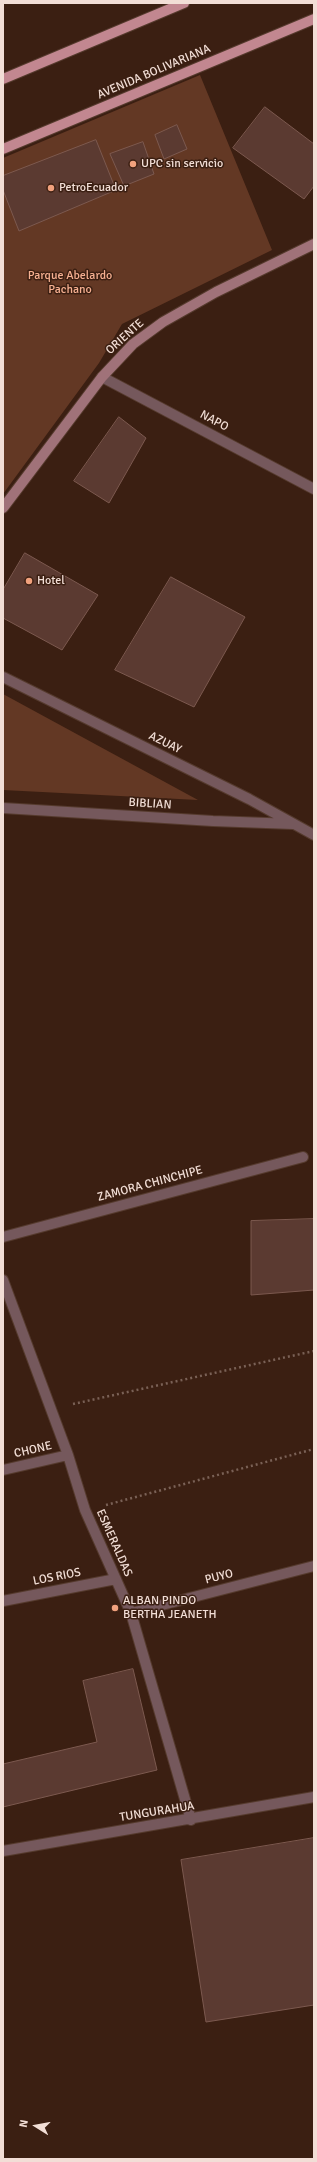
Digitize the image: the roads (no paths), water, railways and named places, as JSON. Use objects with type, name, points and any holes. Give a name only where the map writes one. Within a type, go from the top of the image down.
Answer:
[{"type":"main road","points":[[3,79],[184,3]]},
{"type":"main road","name":"AVENIDA BOLIVARIANA","points":[[3,149],[314,20]]},
{"type":"main road","name":"ORIENTE","points":[[3,508],[102,376],[133,344],[163,322],[216,292],[314,244]]},
{"type":"street","name":"NAPO","points":[[102,376],[314,489]]},
{"type":"street","name":"AZUAY","points":[[3,676],[249,799],[314,835]]},
{"type":"street","name":"BIBLIAN","points":[[3,808],[213,821],[295,824]]},
{"type":"street","name":"ZAMORA CHINCHIPE","points":[[3,1237],[303,1157]]},
{"type":"street","name":"ESMERALDAS","points":[[3,1280],[68,1455],[84,1510],[116,1578],[130,1613],[191,1820]]},
{"type":"street","name":"CHONE","points":[[3,1470],[68,1455]]},
{"type":"street","name":"PUYO","points":[[130,1613],[314,1566]]},
{"type":"street","name":"LOS RIOS","points":[[3,1601],[116,1578]]},
{"type":"street","name":"TUNGURAHUA","points":[[3,1851],[191,1820],[314,1797]]},
{"type":"place","name":"UPC sin servicio","points":[[133,164]]},
{"type":"place","name":"PetroEcuador","points":[[51,188]]},
{"type":"place","name":"Hotel","points":[[29,581]]},
{"type":"place","name":"ALBAN PINDO BERTHA JEANETH","points":[[115,1608]]},
{"type":"park label","name":"Parque Abelardo Pachano","points":[[70,283]]}]
